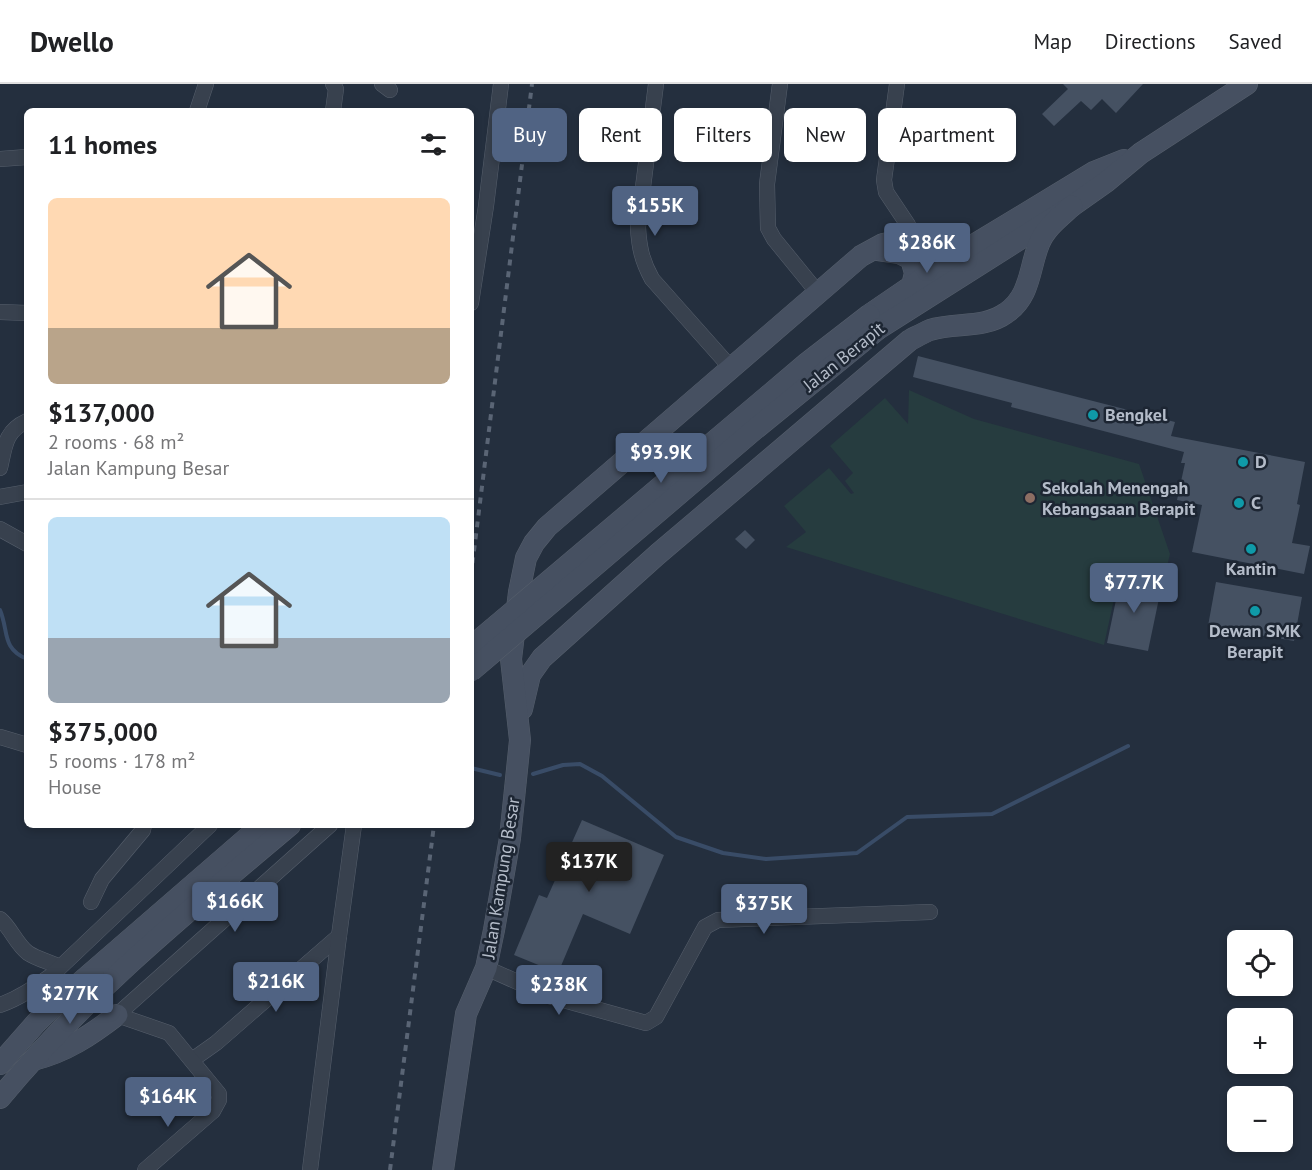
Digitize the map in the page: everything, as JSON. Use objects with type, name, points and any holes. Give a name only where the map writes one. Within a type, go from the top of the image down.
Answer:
[{"type":"main road","name":"Jalan Berapit","points":[[474,668],[754,430],[873,322],[996,253],[1072,206],[1141,153],[1247,84]]},
{"type":"main road","points":[[474,644],[789,378],[873,322],[912,286],[962,252],[1094,172],[1141,153]]},
{"type":"main road","points":[[520,724],[525,690],[530,675],[542,658],[658,554],[910,340],[931,330],[996,320],[1009,312],[1027,288],[1039,244],[1048,228],[1072,206]]},
{"type":"main road","points":[[520,724],[512,668],[521,580],[526,558],[547,527],[861,256],[883,244],[910,241],[934,248],[962,252]]},
{"type":"main road","points":[[871,250],[899,253],[911,259],[915,273],[912,286]]},
{"type":"main road","points":[[996,253],[1014,256],[1022,265],[1027,288]]},
{"type":"main road","points":[[514,639],[542,658]]},
{"type":"main road","name":"Jalan Kampung Besar","points":[[443,1170],[466,1014],[486,968],[510,838],[519,758],[520,724]]},
{"type":"main road","points":[[0,1064],[60,1000],[259,828]]},
{"type":"main road","points":[[0,1098],[54,1036],[98,991],[146,947],[286,828]]},
{"type":"main road","points":[[33,1060],[53,1055],[87,1038],[117,1015]]},
{"type":"street","points":[[198,108],[206,84]]},
{"type":"street","points":[[333,84],[336,89],[333,108]]},
{"type":"street","points":[[474,277],[486,206],[501,84]]},
{"type":"street","points":[[656,84],[638,226],[639,249],[652,279],[731,368]]},
{"type":"street","points":[[780,84],[767,184],[768,228],[774,239],[818,293]]},
{"type":"street","points":[[897,84],[884,180],[886,192],[908,225],[910,241]]},
{"type":"street","points":[[0,159],[24,157]]},
{"type":"street","points":[[0,312],[24,313]]},
{"type":"street","points":[[0,468],[8,438],[15,427],[24,422]]},
{"type":"street","points":[[0,497],[24,493]]},
{"type":"street","points":[[0,529],[24,542]]},
{"type":"street","points":[[0,737],[24,744]]},
{"type":"street","points":[[91,902],[102,879],[143,828]]},
{"type":"street","points":[[0,1005],[31,991],[60,967],[207,828]]},
{"type":"street","points":[[145,1170],[213,1111],[219,1100],[219,1094],[169,1034],[117,1015],[327,828]]},
{"type":"street","points":[[310,1170],[354,828]]},
{"type":"street","points":[[486,968],[549,996],[646,1023],[656,1017],[705,927],[718,920],[930,912]]},
{"type":"street","points":[[0,919],[28,953],[60,967]]},
{"type":"street","points":[[192,1059],[216,1043],[339,936]]},
{"type":"green space","points":[[909,390],[974,419],[1139,464],[1170,554],[1165,575],[1121,567],[1104,645],[786,547],[806,532],[784,506],[829,468],[851,494],[854,493],[845,481],[853,473],[830,446],[885,398],[908,424]]},
{"type":"building","points":[[1063,84],[1143,84],[1116,113],[1102,99],[1091,110],[1081,101],[1054,126],[1042,114],[1068,89]]},
{"type":"building","points":[[918,356],[1175,422],[1171,436],[1305,462],[1297,504],[1300,505],[1292,543],[1310,546],[1304,574],[1192,552],[1202,505],[1177,500],[1185,463],[1181,463],[1184,452],[1011,407],[1012,403],[913,377]]},
{"type":"building","points":[[745,530],[755,540],[746,549],[735,539]]},
{"type":"building","points":[[1121,576],[1162,584],[1148,651],[1107,643]]},
{"type":"building","name":"Dewan SMK Berapit","points":[[1216,582],[1302,597],[1294,641],[1208,626]]},
{"type":"building","points":[[582,820],[664,855],[630,934],[583,914],[558,973],[514,955],[539,895],[547,898]]},
{"type":"waterway","points":[[0,610],[9,644],[24,658]]},
{"type":"waterway","points":[[533,774],[563,765],[580,764],[602,776],[676,837],[723,853],[766,859],[857,853],[907,817],[992,814],[1128,746]]},
{"type":"waterway","points":[[474,769],[500,775]]},
{"type":"railway","points":[[474,551],[532,84]]},
{"type":"railway","points":[[390,1170],[434,828]]},
{"type":"place","name":"Bengkel","points":[[1093,415]]},
{"type":"place","name":"D","points":[[1243,462]]},
{"type":"place","name":"Sekolah Menengah Kebangsaan Berapit","points":[[1030,498]]},
{"type":"place","name":"C","points":[[1239,503]]},
{"type":"place","name":"Kantin","points":[[1251,549]]},
{"type":"place","name":"Dewan SMK Berapit","points":[[1255,611]]}]
